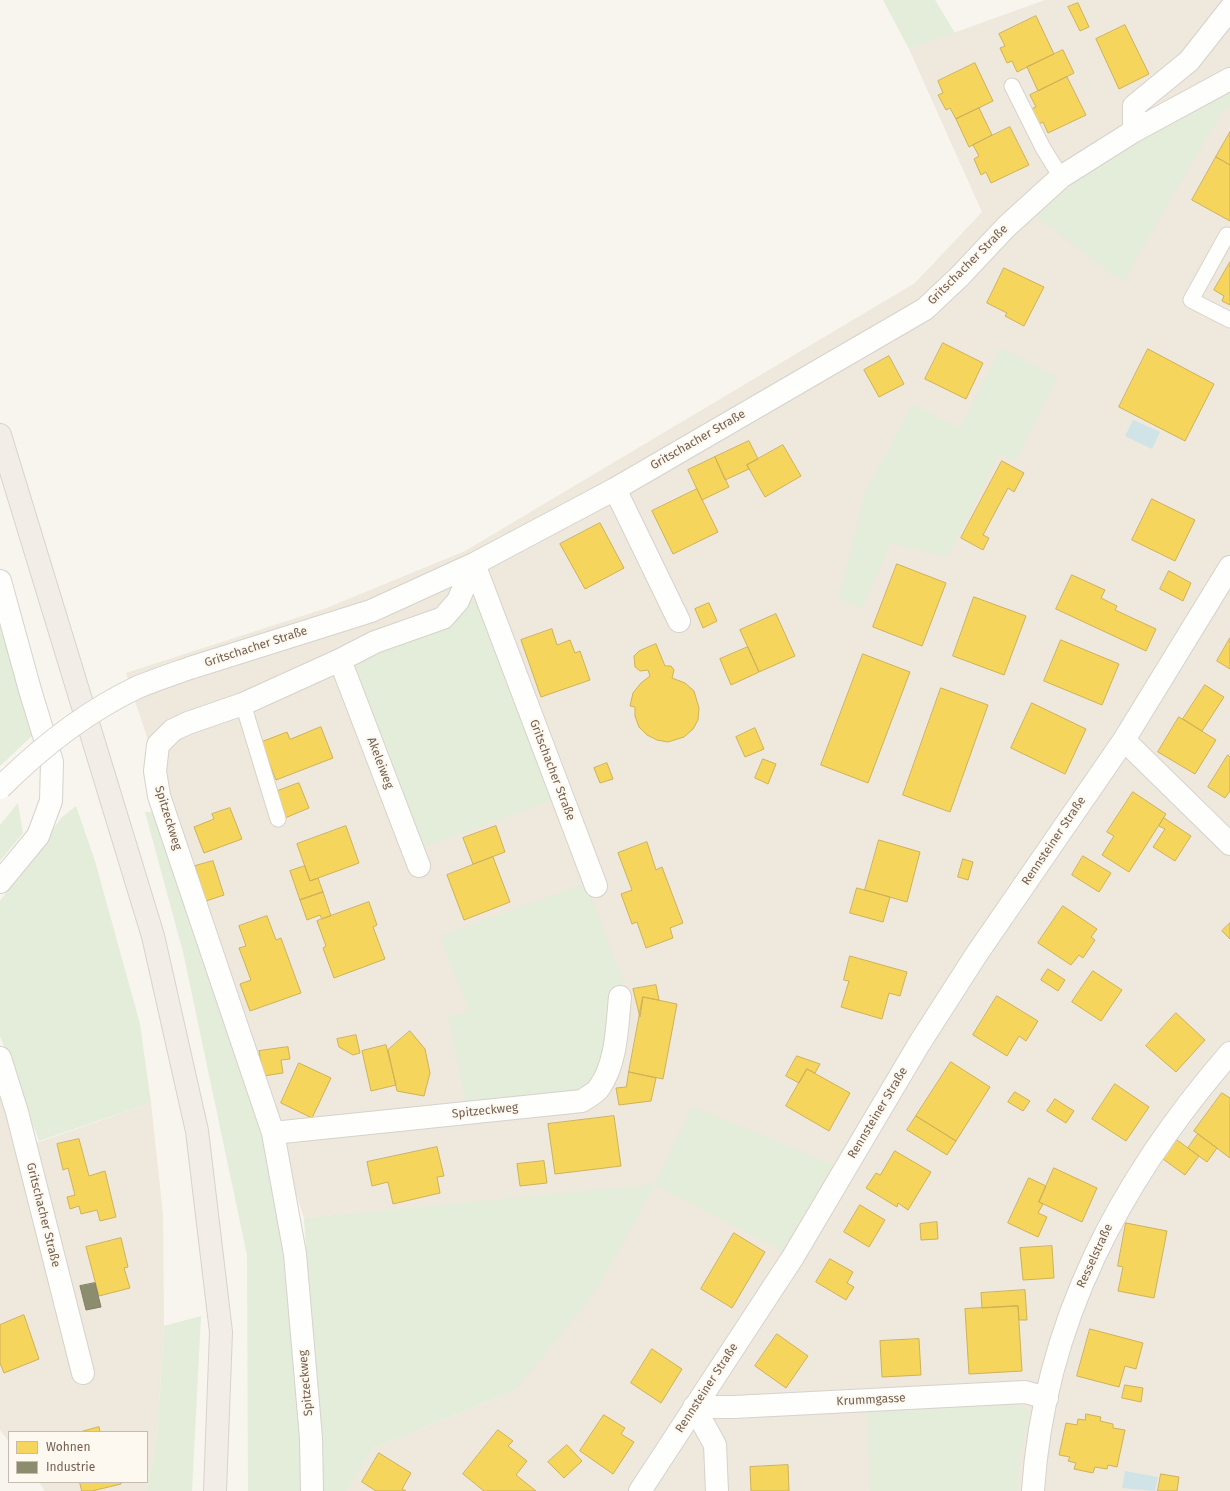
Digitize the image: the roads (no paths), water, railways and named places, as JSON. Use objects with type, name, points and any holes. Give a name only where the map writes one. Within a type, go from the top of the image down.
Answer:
[{"type":"main road","points":[[0,435],[153,936],[197,1131],[221,1332],[215,1491]]},
{"type":"street","points":[[1134,131],[1134,106],[1189,61],[1230,9]]},
{"type":"street","name":"Gritschacher Straße","points":[[0,788],[29,758],[63,731],[96,709],[138,687],[190,668],[371,611],[474,564],[615,488],[924,309],[960,276],[1006,227],[1061,177],[1134,131],[1230,79]]},
{"type":"street","points":[[615,488],[679,621]]},
{"type":"street","name":"Gritschacher Straße","points":[[474,564],[596,886]]},
{"type":"street","name":"Spitzeckweg","points":[[312,1491],[311,1438],[295,1254],[273,1133],[160,796],[154,771],[158,745],[173,730],[243,704],[340,660],[375,642],[443,618],[458,602],[474,564]]},
{"type":"street","name":"Rennsteiner Straße","points":[[640,1491],[694,1406],[793,1257],[919,1044],[951,993],[1124,740],[1230,566]]},
{"type":"street","points":[[0,581],[52,762],[51,801],[38,836],[0,882]]},
{"type":"street","name":"Akeleiweg","points":[[340,660],[419,866]]},
{"type":"street","points":[[1124,740],[1230,844]]},
{"type":"street","name":"Spitzeckweg","points":[[273,1133],[582,1101],[599,1089],[608,1069],[616,1039],[620,997]]},
{"type":"street","name":"Resselstraße","points":[[1033,1491],[1034,1470],[1058,1348],[1078,1293],[1112,1219],[1147,1161],[1193,1096],[1230,1053]]},
{"type":"street","name":"Gritschacher Straße","points":[[0,1058],[17,1112],[83,1373]]},
{"type":"street","name":"Krummgasse","points":[[694,1406],[734,1407],[1025,1392],[1047,1398]]},
{"type":"street","points":[[694,1406],[715,1446],[717,1491]]},
{"type":"lane","points":[[1012,86],[1043,148],[1061,177]]},
{"type":"lane","points":[[1226,235],[1191,300],[1230,320]]},
{"type":"lane","points":[[243,704],[278,819]]}]
